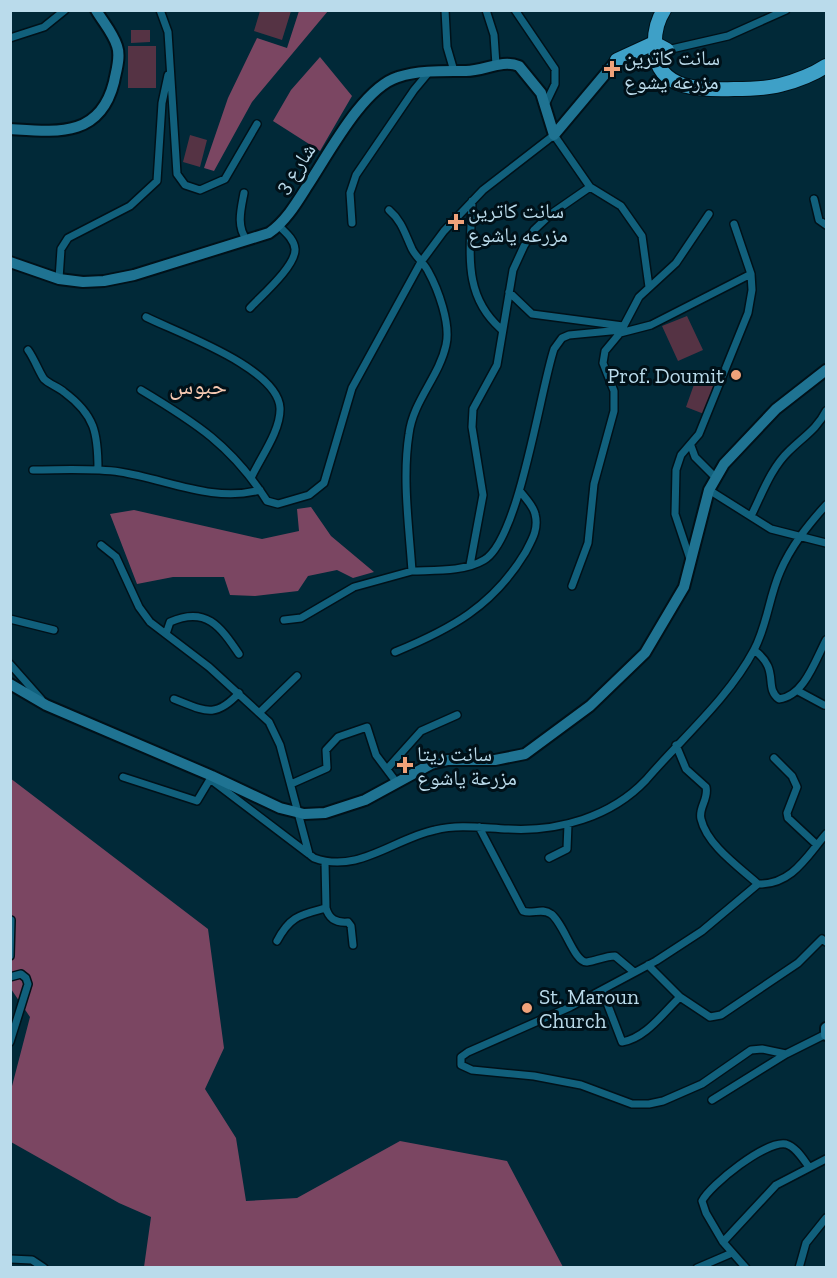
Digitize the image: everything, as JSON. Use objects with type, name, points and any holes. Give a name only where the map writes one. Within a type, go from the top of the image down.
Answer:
[{"type":"highway","points":[[664,10],[657,24],[659,49],[666,77],[680,84],[699,89],[778,86],[805,78],[826,66]]},
{"type":"highway","points":[[617,60],[659,49]]},
{"type":"street","points":[[10,38],[44,27],[65,10]]},
{"type":"street","points":[[10,129],[69,130],[87,124],[101,112],[112,88],[119,54],[114,38],[96,10]]},
{"type":"street","points":[[160,10],[165,19],[177,174],[185,185],[201,190],[225,179],[257,124]]},
{"type":"street","points":[[165,19],[169,10]]},
{"type":"street","points":[[446,10],[447,47],[454,71]]},
{"type":"street","points":[[486,10],[494,35],[496,65]]},
{"type":"street","points":[[515,10],[555,69],[555,84],[545,105]]},
{"type":"street","points":[[659,49],[728,36],[786,10]]},
{"type":"street","points":[[141,390],[202,428],[237,459],[252,476],[267,501],[278,504],[309,495],[324,483],[352,388],[421,262],[472,201],[519,159],[554,135],[617,60]]},
{"type":"street","name":"شارع 3","points":[[10,262],[59,279],[83,282],[122,278],[247,240],[257,239],[279,226],[371,93],[398,77],[429,72],[477,70],[504,63],[519,66],[535,85],[545,105],[554,135]]},
{"type":"street","points":[[59,279],[61,249],[68,238],[130,206],[157,181],[162,103],[169,69]]},
{"type":"street","points":[[352,223],[351,194],[356,175],[414,90],[429,72]]},
{"type":"street","points":[[554,135],[590,187],[621,206],[642,236],[649,287]]},
{"type":"street","points":[[470,565],[483,495],[472,427],[473,409],[497,365],[501,329],[519,255],[534,230],[551,214],[590,187]]},
{"type":"street","points":[[244,193],[240,218],[242,233],[247,240]]},
{"type":"street","points":[[814,199],[819,220],[826,225]]},
{"type":"street","points":[[472,201],[473,284],[484,312],[501,329]]},
{"type":"street","points":[[389,210],[404,227],[413,251],[427,269],[436,290],[448,338],[444,352],[419,401],[409,431],[406,468],[412,571]]},
{"type":"street","points":[[572,586],[588,543],[594,484],[614,411],[614,391],[603,354],[621,330],[635,304],[649,287],[676,263],[709,214]]},
{"type":"street","points":[[691,562],[677,525],[674,504],[679,460],[705,423],[729,355],[748,314],[752,290],[751,274],[734,224]]},
{"type":"street","points":[[250,308],[289,266],[295,252],[292,241],[279,226]]},
{"type":"street","points":[[284,620],[301,618],[354,587],[412,571],[470,565],[483,561],[500,543],[520,491],[545,380],[557,345],[569,335],[651,325],[751,274]]},
{"type":"street","points":[[509,292],[532,314],[621,330]]},
{"type":"street","points":[[146,317],[244,364],[271,388],[280,406],[279,418],[252,476]]},
{"type":"street","points":[[28,350],[39,364],[44,378],[80,404],[89,416],[96,437],[98,470]]},
{"type":"street","points":[[10,684],[46,705],[280,808],[300,813],[340,809],[374,797],[431,764],[448,760],[495,760],[525,754],[556,734],[630,670],[645,653],[680,595],[691,562],[709,490],[716,478],[761,423],[807,383],[826,370]]},
{"type":"street","points":[[751,516],[774,471],[789,452],[810,435],[826,411]]},
{"type":"street","points":[[691,446],[695,457],[716,478]]},
{"type":"street","points":[[33,470],[98,470],[134,474],[233,495],[260,490]]},
{"type":"street","points":[[709,490],[771,529],[826,543]]},
{"type":"street","points":[[395,652],[435,634],[487,603],[515,570],[535,536],[536,528],[535,512],[520,491]]},
{"type":"street","points":[[211,777],[309,854],[325,862],[348,862],[366,858],[433,830],[479,827],[510,830],[568,824],[612,808],[632,795],[729,688],[754,650],[779,573],[800,537],[826,505]]},
{"type":"street","points":[[101,545],[116,557],[144,615],[239,693],[260,712],[274,730],[300,813],[309,854]]},
{"type":"street","points":[[166,634],[170,622],[184,616],[202,616],[221,630],[239,654]]},
{"type":"street","points":[[10,619],[54,630]]},
{"type":"street","points":[[754,650],[770,667],[774,696],[782,699],[798,691],[826,640]]},
{"type":"street","points":[[10,664],[46,705]]},
{"type":"street","points":[[260,712],[297,676]]},
{"type":"street","points":[[798,691],[824,705]]},
{"type":"street","points":[[174,699],[216,711],[223,709],[239,693]]},
{"type":"street","points":[[387,769],[421,731],[457,715]]},
{"type":"street","points":[[291,784],[327,768],[326,750],[338,737],[365,727],[369,728],[376,754],[397,783]]},
{"type":"street","points":[[676,745],[686,769],[706,787],[707,798],[700,812],[703,825],[730,860],[758,884]]},
{"type":"street","points":[[774,758],[792,776],[797,787],[787,813],[788,819],[817,845]]},
{"type":"street","points":[[123,777],[196,801],[211,777]]},
{"type":"street","points":[[549,858],[567,849],[568,824]]},
{"type":"street","points":[[479,827],[523,911],[545,911],[554,916],[567,934],[575,956],[580,961],[586,962],[615,956],[634,972]]},
{"type":"street","points":[[786,1054],[762,1049],[751,1050],[702,1084],[663,1101],[649,1104],[632,1104],[581,1085],[534,1076],[472,1070],[461,1065],[461,1057],[468,1052],[602,990],[702,932],[758,884],[777,882],[803,864],[826,834]]},
{"type":"street","points":[[325,862],[326,908],[329,916],[339,923],[348,922],[351,926],[353,945]]},
{"type":"street","points":[[277,941],[287,923],[299,915],[326,908]]},
{"type":"street","points":[[10,956],[11,920]]},
{"type":"street","points":[[648,965],[680,997],[710,1017],[721,1015],[798,963],[822,939],[826,942]]},
{"type":"street","points":[[10,977],[21,974],[26,978],[28,984],[10,1042]]},
{"type":"street","points":[[602,990],[622,1042],[651,1028],[680,997]]},
{"type":"street","points":[[712,1100],[786,1054],[826,1034],[826,1028]]},
{"type":"street","points":[[746,1268],[723,1242],[706,1213],[702,1201],[705,1195],[732,1171],[762,1150],[779,1144],[792,1147],[809,1167]]},
{"type":"street","points":[[723,1242],[776,1185],[826,1159]]},
{"type":"street","points":[[799,1268],[806,1243],[826,1218]]},
{"type":"street","points":[[698,1268],[732,1253]]},
{"type":"street","points":[[10,1259],[32,1260],[44,1268]]},
{"type":"shaded area","points":[[260,11],[291,11],[282,40],[254,31]]},
{"type":"shaded area","points":[[299,11],[328,11],[252,102],[214,171],[204,168],[228,98],[257,38],[287,48]]},
{"type":"shaded area","points":[[131,30],[150,30],[150,42],[131,43]]},
{"type":"shaded area","points":[[128,46],[156,46],[156,88],[128,88]]},
{"type":"shaded area","points":[[320,57],[352,96],[320,151],[273,121],[291,90]]},
{"type":"shaded area","points":[[190,135],[207,140],[200,167],[183,162]]},
{"type":"shaded area","points":[[687,316],[703,350],[678,361],[662,326]]},
{"type":"shaded area","points":[[697,376],[715,382],[704,414],[686,407]]},
{"type":"shaded area","points":[[311,507],[331,536],[374,572],[353,578],[337,570],[308,576],[298,591],[255,596],[230,595],[224,577],[173,577],[137,584],[110,514],[134,510],[262,539],[299,531],[297,509]]},
{"type":"shaded area","points":[[10,778],[208,929],[224,1048],[205,1089],[236,1138],[246,1201],[297,1198],[400,1141],[507,1161],[563,1267],[144,1267],[151,1217],[119,1203],[11,1142],[11,1090],[30,1017],[11,989]]},
{"type":"place","name":"سانت كاترين مزرعه يشوع","points":[[612,69]]},
{"type":"place","name":"سانت كاترين مزرعه ياشوع","points":[[456,222]]},
{"type":"place","name":"Prof. Doumit","points":[[736,375]]},
{"type":"place","name":"سانت ريتا مزرعة ياشوع","points":[[405,765]]},
{"type":"place","name":"St. Maroun Church","points":[[527,1008]]},
{"type":"district","name":"حبوس","points":[[198,385]]}]
